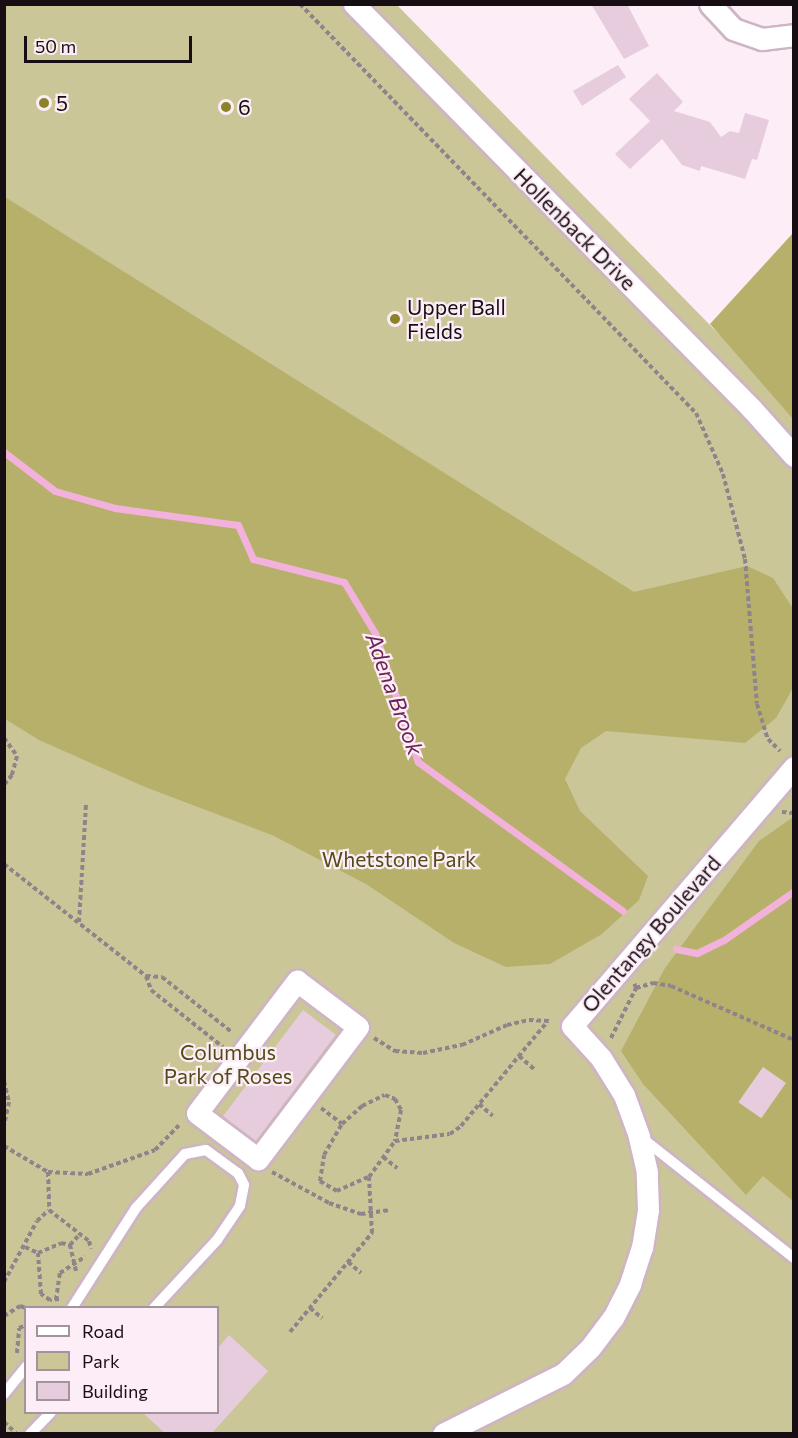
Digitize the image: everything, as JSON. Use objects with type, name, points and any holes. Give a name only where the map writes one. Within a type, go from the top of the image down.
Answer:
[{"type":"street","name":"Hollenback Drive","points":[[354,4],[752,409],[794,456]]},
{"type":"street","points":[[710,4],[733,29],[762,39],[793,35]]},
{"type":"street","name":"Olentangy Boulevard","points":[[443,1434],[563,1374],[590,1348],[613,1318],[630,1284],[646,1220],[647,1172],[639,1136],[618,1085],[601,1058],[572,1026],[678,902],[790,763]]},
{"type":"street","points":[[297,981],[358,1027],[258,1159],[197,1113],[297,981]]},
{"type":"lane","points":[[639,1136],[794,1258]]},
{"type":"lane","points":[[69,1303],[136,1208],[184,1154],[206,1150],[238,1173],[244,1185],[240,1206],[217,1240],[156,1306]]},
{"type":"lane","points":[[4,1394],[24,1369]]},
{"type":"lane","points":[[30,1434],[50,1414]]},
{"type":"path","points":[[300,4],[696,413],[723,474],[745,559],[757,704],[768,739],[790,763]]},
{"type":"path","points":[[4,738],[14,746],[17,756],[12,775],[4,784]]},
{"type":"path","points":[[79,923],[86,803]]},
{"type":"path","points":[[4,864],[146,976],[151,990],[243,1052]]},
{"type":"path","points":[[146,976],[162,977],[243,1052]]},
{"type":"path","points":[[636,988],[653,983],[671,986],[794,1040]]},
{"type":"path","points":[[358,1027],[395,1051],[423,1053],[462,1045],[507,1026],[530,1020],[572,1026]]},
{"type":"path","points":[[395,1141],[450,1134],[479,1104],[548,1021]]},
{"type":"path","points":[[519,1056],[534,1069]]},
{"type":"path","points":[[4,1081],[9,1102],[4,1126]]},
{"type":"path","points":[[384,1095],[395,1099],[401,1110],[395,1141],[369,1177],[337,1191],[320,1181],[324,1155],[342,1124],[362,1106],[384,1095]]},
{"type":"path","points":[[479,1104],[493,1116]]},
{"type":"path","points":[[4,1146],[48,1172],[73,1176],[104,1171],[155,1150],[186,1118],[197,1113]]},
{"type":"path","points":[[332,1116],[342,1124]]},
{"type":"path","points":[[383,1157],[397,1168]]},
{"type":"path","points":[[258,1159],[284,1180],[329,1203],[361,1214],[390,1210]]},
{"type":"path","points":[[4,1282],[25,1247],[37,1221],[49,1210],[48,1172]]},
{"type":"path","points":[[290,1332],[372,1233],[369,1177]]},
{"type":"path","points":[[49,1210],[89,1241],[91,1252],[74,1262],[56,1281],[55,1306]]},
{"type":"path","points":[[70,1245],[80,1234]]},
{"type":"path","points":[[25,1247],[38,1253],[61,1244],[70,1245]]},
{"type":"path","points":[[70,1245],[77,1279]]},
{"type":"path","points":[[38,1253],[41,1294],[69,1303]]},
{"type":"path","points":[[348,1262],[361,1273]]},
{"type":"path","points":[[4,1316],[20,1306],[24,1307]]},
{"type":"path","points":[[310,1308],[322,1318]]},
{"type":"path","points":[[10,1360],[18,1352],[19,1328],[24,1327]]},
{"type":"path","points":[[4,1422],[16,1434]]},
{"type":"green space","name":"Whetstone Park","points":[[4,5],[397,5],[793,410],[793,1433],[5,1433]]},
{"type":"green space","points":[[5,197],[634,592],[747,566],[773,578],[794,610],[793,688],[776,718],[745,743],[606,731],[581,748],[565,779],[580,811],[648,876],[639,900],[602,934],[550,964],[506,967],[454,943],[366,884],[272,835],[145,787],[39,740],[5,719]]},
{"type":"green space","points":[[793,233],[793,419],[710,324]]},
{"type":"green space","points":[[793,817],[793,1201],[763,1176],[746,1195],[643,1084],[621,1051],[665,968],[759,841]]},
{"type":"building","points":[[591,4],[627,4],[649,46],[624,59]]},
{"type":"building","points":[[618,65],[626,77],[582,106],[573,91]]},
{"type":"building","points":[[657,73],[683,102],[674,111],[710,122],[721,137],[730,131],[739,133],[745,113],[769,120],[757,160],[752,159],[745,179],[701,166],[700,171],[682,165],[662,139],[630,169],[615,154],[650,121],[629,99]]},
{"type":"building","points":[[303,1010],[336,1035],[256,1141],[223,1116]]},
{"type":"building","points":[[763,1067],[786,1083],[761,1118],[738,1102]]},
{"type":"building","points":[[229,1335],[268,1371],[211,1434],[166,1434],[144,1414],[219,1414],[219,1347]]},
{"type":"waterway","name":"Adena Brook","points":[[4,452],[55,491],[115,508],[238,525],[253,559],[344,582],[375,633],[418,762],[623,911]]},
{"type":"waterway","name":"Adena Brook","points":[[676,949],[697,953],[724,940],[794,891]]},
{"type":"place","name":"5","points":[[44,103]]},
{"type":"place","name":"6","points":[[226,107]]},
{"type":"place","name":"Upper Ball Fields","points":[[395,319]]},
{"type":"park label","name":"Columbus Park of Roses","points":[[228,1064]]}]
